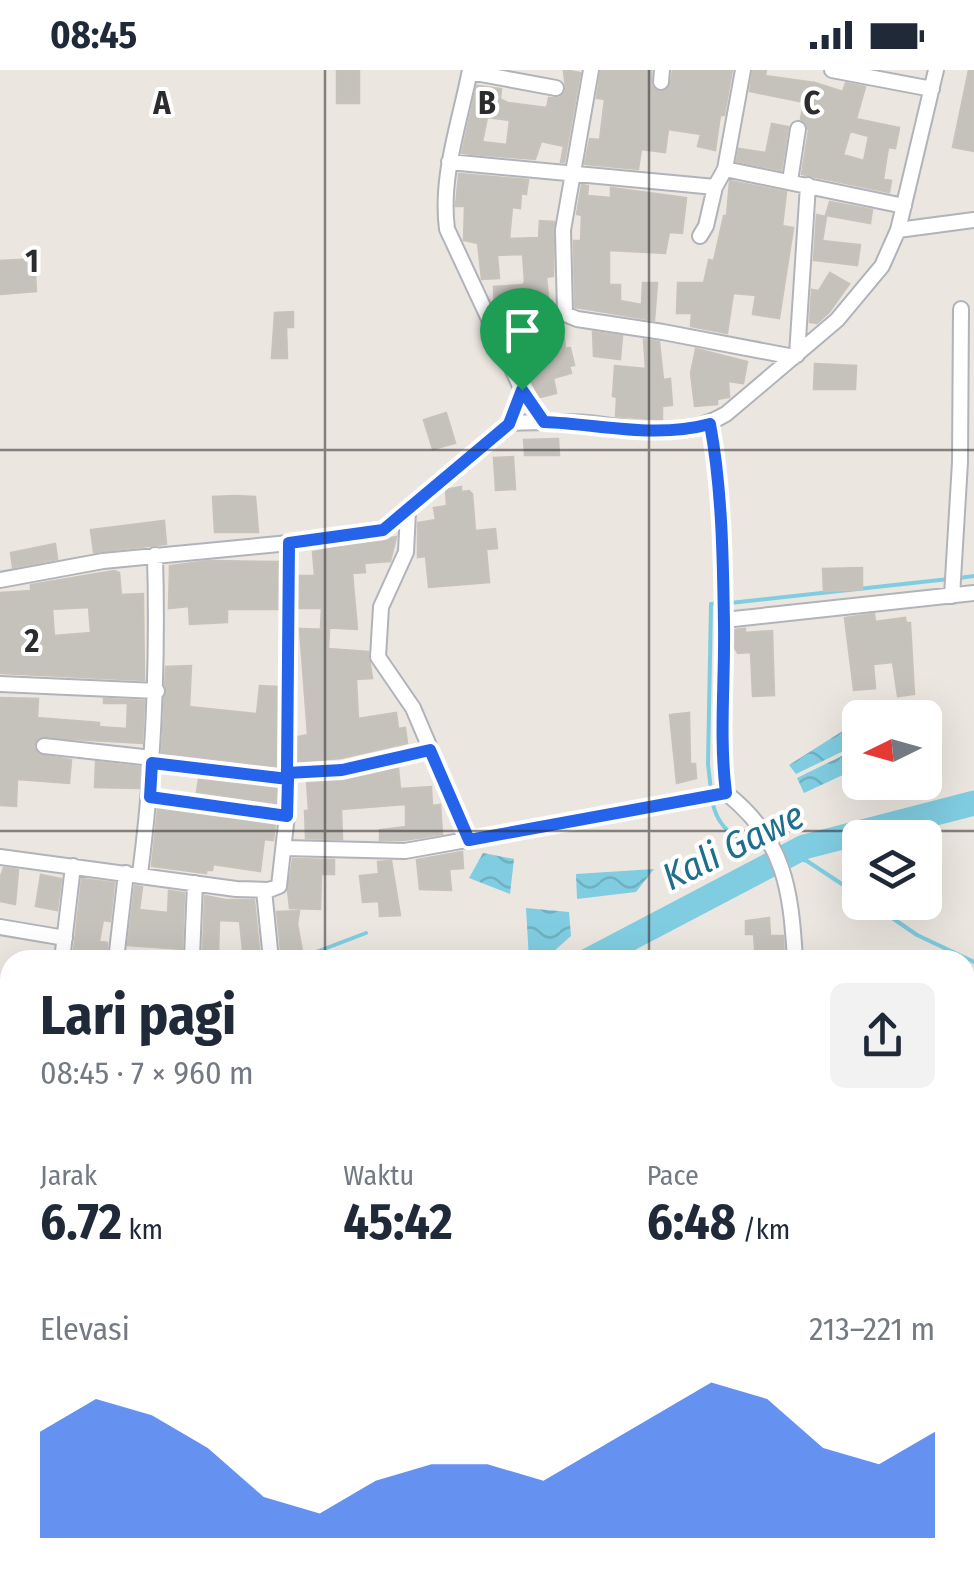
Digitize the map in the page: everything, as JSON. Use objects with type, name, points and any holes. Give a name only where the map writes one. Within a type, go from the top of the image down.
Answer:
[{"type":"street","points":[[591,70],[562,230],[565,314],[577,320],[796,356]]},
{"type":"street","points":[[700,236],[725,169],[743,70]]},
{"type":"street","points":[[832,70],[932,89]]},
{"type":"street","points":[[509,424],[588,423],[658,432],[710,424],[796,356],[837,320],[882,266],[898,230],[936,70]]},
{"type":"street","points":[[544,422],[522,390],[447,229],[444,210],[470,71],[556,88]]},
{"type":"street","points":[[790,181],[798,130]]},
{"type":"street","points":[[450,162],[716,187]]},
{"type":"street","points":[[725,169],[904,206]]},
{"type":"street","points":[[796,356],[808,184]]},
{"type":"street","points":[[898,230],[974,220]]},
{"type":"street","points":[[952,591],[967,463],[961,309]]},
{"type":"street","points":[[0,580],[54,568],[383,530],[509,424],[522,390]]},
{"type":"street","points":[[710,424],[717,463],[723,607],[723,794]]},
{"type":"street","points":[[408,511],[406,552],[382,608],[378,657],[413,708],[469,840]]},
{"type":"street","points":[[0,857],[264,890],[282,883],[287,816],[289,543]]},
{"type":"street","points":[[118,950],[150,797],[157,691],[155,555]]},
{"type":"street","points":[[723,607],[952,591],[974,593]]},
{"type":"street","points":[[0,684],[157,691]]},
{"type":"street","points":[[44,746],[287,776],[342,770],[430,750]]},
{"type":"street","points":[[285,848],[405,851],[723,794],[742,806],[762,830],[787,880],[792,899],[794,950]]},
{"type":"street","points":[[150,797],[287,816]]},
{"type":"street","points":[[63,950],[73,866]]},
{"type":"street","points":[[192,950],[196,883]]},
{"type":"street","points":[[264,890],[269,950]]},
{"type":"street","points":[[0,927],[65,938]]},
{"type":"water","points":[[842,731],[842,752],[796,774],[789,765]]},
{"type":"water","points":[[842,756],[842,775],[804,793],[797,778]]},
{"type":"water","points":[[483,853],[514,859],[510,894],[469,878]]},
{"type":"water","points":[[654,869],[636,892],[577,899],[576,874]]},
{"type":"water","points":[[526,908],[569,912],[571,936],[555,950],[528,950]]},
{"type":"building","points":[[337,70],[359,70],[359,103],[337,103]]},
{"type":"building","points":[[564,70],[580,73],[564,162],[564,146],[541,141],[535,159],[462,153],[477,86],[501,89],[500,99],[508,103],[547,108],[549,98],[560,98],[566,91]],"holes":[[[487,117],[510,120],[507,145],[482,142]]]},
{"type":"building","points":[[601,70],[651,70],[651,86],[661,93],[670,87],[673,70],[732,70],[715,150],[698,146],[701,134],[668,129],[665,152],[641,149],[638,169],[585,164],[590,139],[600,140],[605,99],[597,98]]},
{"type":"building","points":[[753,70],[766,70],[765,76],[815,83],[843,92],[846,83],[865,87],[856,119],[899,128],[895,148],[888,147],[883,179],[891,181],[889,192],[802,174],[809,130],[801,119],[804,102],[750,91]],"holes":[[[850,131],[869,136],[864,161],[843,155]]]},
{"type":"building","points":[[969,70],[974,70],[974,151],[953,147]]},
{"type":"building","points":[[772,124],[788,127],[781,170],[737,161],[739,149],[766,153]]},
{"type":"building","points":[[459,174],[528,180],[526,194],[521,193],[520,208],[512,207],[509,239],[539,238],[540,221],[554,222],[553,276],[546,277],[549,307],[554,306],[556,319],[562,324],[565,349],[570,348],[574,365],[569,366],[571,373],[553,378],[556,393],[540,397],[522,364],[511,323],[503,324],[495,308],[494,287],[525,282],[523,254],[497,255],[499,278],[482,279],[478,243],[464,240],[465,206],[456,206]]},
{"type":"building","points":[[730,181],[786,192],[782,226],[793,228],[779,318],[753,314],[756,295],[733,293],[727,333],[691,326],[692,313],[677,313],[678,283],[704,283],[709,260],[714,261],[727,216]]},
{"type":"building","points":[[582,185],[588,186],[587,196],[611,198],[611,188],[686,198],[682,233],[669,232],[665,253],[609,250],[609,285],[620,285],[620,301],[642,305],[643,283],[657,283],[654,320],[575,307],[574,241],[581,241],[582,215],[577,214]]},
{"type":"building","points":[[830,202],[872,210],[870,223],[826,215]]},
{"type":"building","points":[[817,215],[826,217],[822,241],[860,245],[857,265],[814,260]]},
{"type":"building","points":[[34,259],[36,291],[0,294],[0,261]]},
{"type":"building","points":[[830,273],[849,284],[829,312],[817,323],[810,322],[812,290],[819,291]]},
{"type":"building","points":[[293,312],[293,327],[286,327],[287,358],[272,358],[275,313]]},
{"type":"building","points":[[593,332],[622,336],[620,359],[594,356]]},
{"type":"building","points":[[644,340],[659,342],[663,380],[670,379],[672,405],[662,406],[662,420],[616,416],[615,366],[646,369]]},
{"type":"building","points":[[696,349],[747,362],[743,383],[728,381],[729,397],[717,399],[717,404],[695,406],[691,373]]},
{"type":"building","points":[[815,364],[856,366],[855,389],[814,389]]},
{"type":"building","points":[[446,413],[455,443],[433,449],[424,420]]},
{"type":"building","points":[[558,439],[559,455],[525,455],[524,440]]},
{"type":"building","points":[[513,457],[515,489],[496,490],[494,458]]},
{"type":"building","points":[[461,487],[461,492],[472,494],[475,531],[495,529],[497,548],[486,549],[489,582],[429,587],[426,556],[418,557],[418,523],[436,520],[434,508],[447,506],[446,490]]},
{"type":"building","points":[[213,497],[255,497],[258,532],[215,532]]},
{"type":"building","points":[[164,521],[166,544],[94,552],[91,530]]},
{"type":"building","points":[[396,537],[390,561],[364,563],[365,572],[352,573],[357,629],[321,627],[322,608],[299,608],[299,576],[315,576],[313,552]]},
{"type":"building","points":[[55,544],[57,559],[13,567],[11,553]]},
{"type":"building","points":[[209,561],[278,562],[278,609],[227,609],[227,622],[190,624],[189,606],[169,608],[170,566]]},
{"type":"building","points":[[862,568],[862,589],[824,591],[823,569]]},
{"type":"building","points":[[119,573],[121,595],[143,594],[144,680],[0,673],[0,593],[31,591],[31,585]],"holes":[[[89,607],[91,633],[54,636],[52,609]]]},
{"type":"building","points":[[874,614],[875,622],[905,618],[910,623],[914,694],[898,696],[893,662],[873,664],[875,688],[854,690],[845,618]]},
{"type":"building","points":[[300,629],[329,630],[328,649],[368,652],[372,678],[356,679],[358,719],[396,713],[398,729],[405,728],[407,743],[341,758],[298,762],[298,737],[308,735]]},
{"type":"building","points":[[745,629],[745,633],[772,631],[774,695],[753,696],[751,652],[738,653],[735,648],[735,630]]},
{"type":"building","points":[[191,666],[189,707],[257,714],[260,686],[277,687],[277,767],[162,754],[166,667]]},
{"type":"building","points":[[0,698],[38,699],[37,718],[127,729],[128,703],[104,703],[104,699],[144,701],[142,743],[39,737],[33,746],[39,755],[71,760],[69,783],[17,779],[16,806],[0,805]]},
{"type":"building","points":[[689,713],[690,764],[695,764],[696,778],[677,783],[670,715]]},
{"type":"building","points":[[96,762],[140,767],[139,788],[95,787]]},
{"type":"building","points":[[398,768],[400,789],[431,787],[432,806],[440,805],[442,834],[380,840],[380,830],[406,827],[406,804],[341,809],[342,839],[306,838],[307,782]]},
{"type":"building","points":[[199,779],[277,788],[276,803],[197,792]]},
{"type":"building","points":[[158,809],[275,824],[273,840],[264,839],[260,871],[213,864],[206,873],[152,866]]},
{"type":"building","points":[[462,852],[463,868],[449,869],[451,890],[420,889],[417,860]]},
{"type":"building","points":[[293,859],[334,860],[334,874],[321,874],[320,909],[290,908],[288,890]]},
{"type":"building","points":[[391,861],[400,915],[380,916],[379,901],[363,902],[360,876],[379,874],[378,862]]},
{"type":"building","points":[[4,868],[18,870],[15,904],[0,901]]},
{"type":"building","points":[[41,875],[61,879],[57,910],[36,906]]},
{"type":"building","points":[[82,879],[114,883],[110,921],[103,920],[99,941],[107,943],[107,950],[74,950]]},
{"type":"building","points":[[135,886],[142,887],[139,910],[168,913],[169,891],[184,893],[182,949],[128,945]]},
{"type":"building","points":[[205,896],[254,900],[259,950],[243,950],[240,921],[219,920],[218,950],[203,950]]},
{"type":"building","points":[[299,911],[302,950],[281,950],[277,912]]},
{"type":"building","points":[[769,918],[770,936],[783,936],[784,950],[755,950],[754,934],[746,934],[746,921]]},
{"type":"waterway","points":[[959,578],[974,576]]},
{"type":"waterway","points":[[730,603],[949,579]]},
{"type":"waterway","points":[[711,790],[711,604],[721,603]]},
{"type":"waterway","points":[[712,799],[724,827],[767,849]]},
{"type":"waterway","name":"Kali Gawe","points":[[608,950],[804,847],[974,803]]},
{"type":"waterway","points":[[781,853],[807,861],[842,884]]},
{"type":"waterway","points":[[895,920],[949,950]]},
{"type":"waterway","points":[[321,950],[366,933]]},
{"type":"route","points":[[522,390],[509,424],[383,530],[289,543],[287,773],[288,779],[152,763],[150,797],[287,816],[288,779],[287,773],[342,770],[430,750],[469,840],[726,793],[721,754],[724,620],[717,463],[710,424],[672,432],[640,432],[588,423],[544,422],[522,390]]}]
